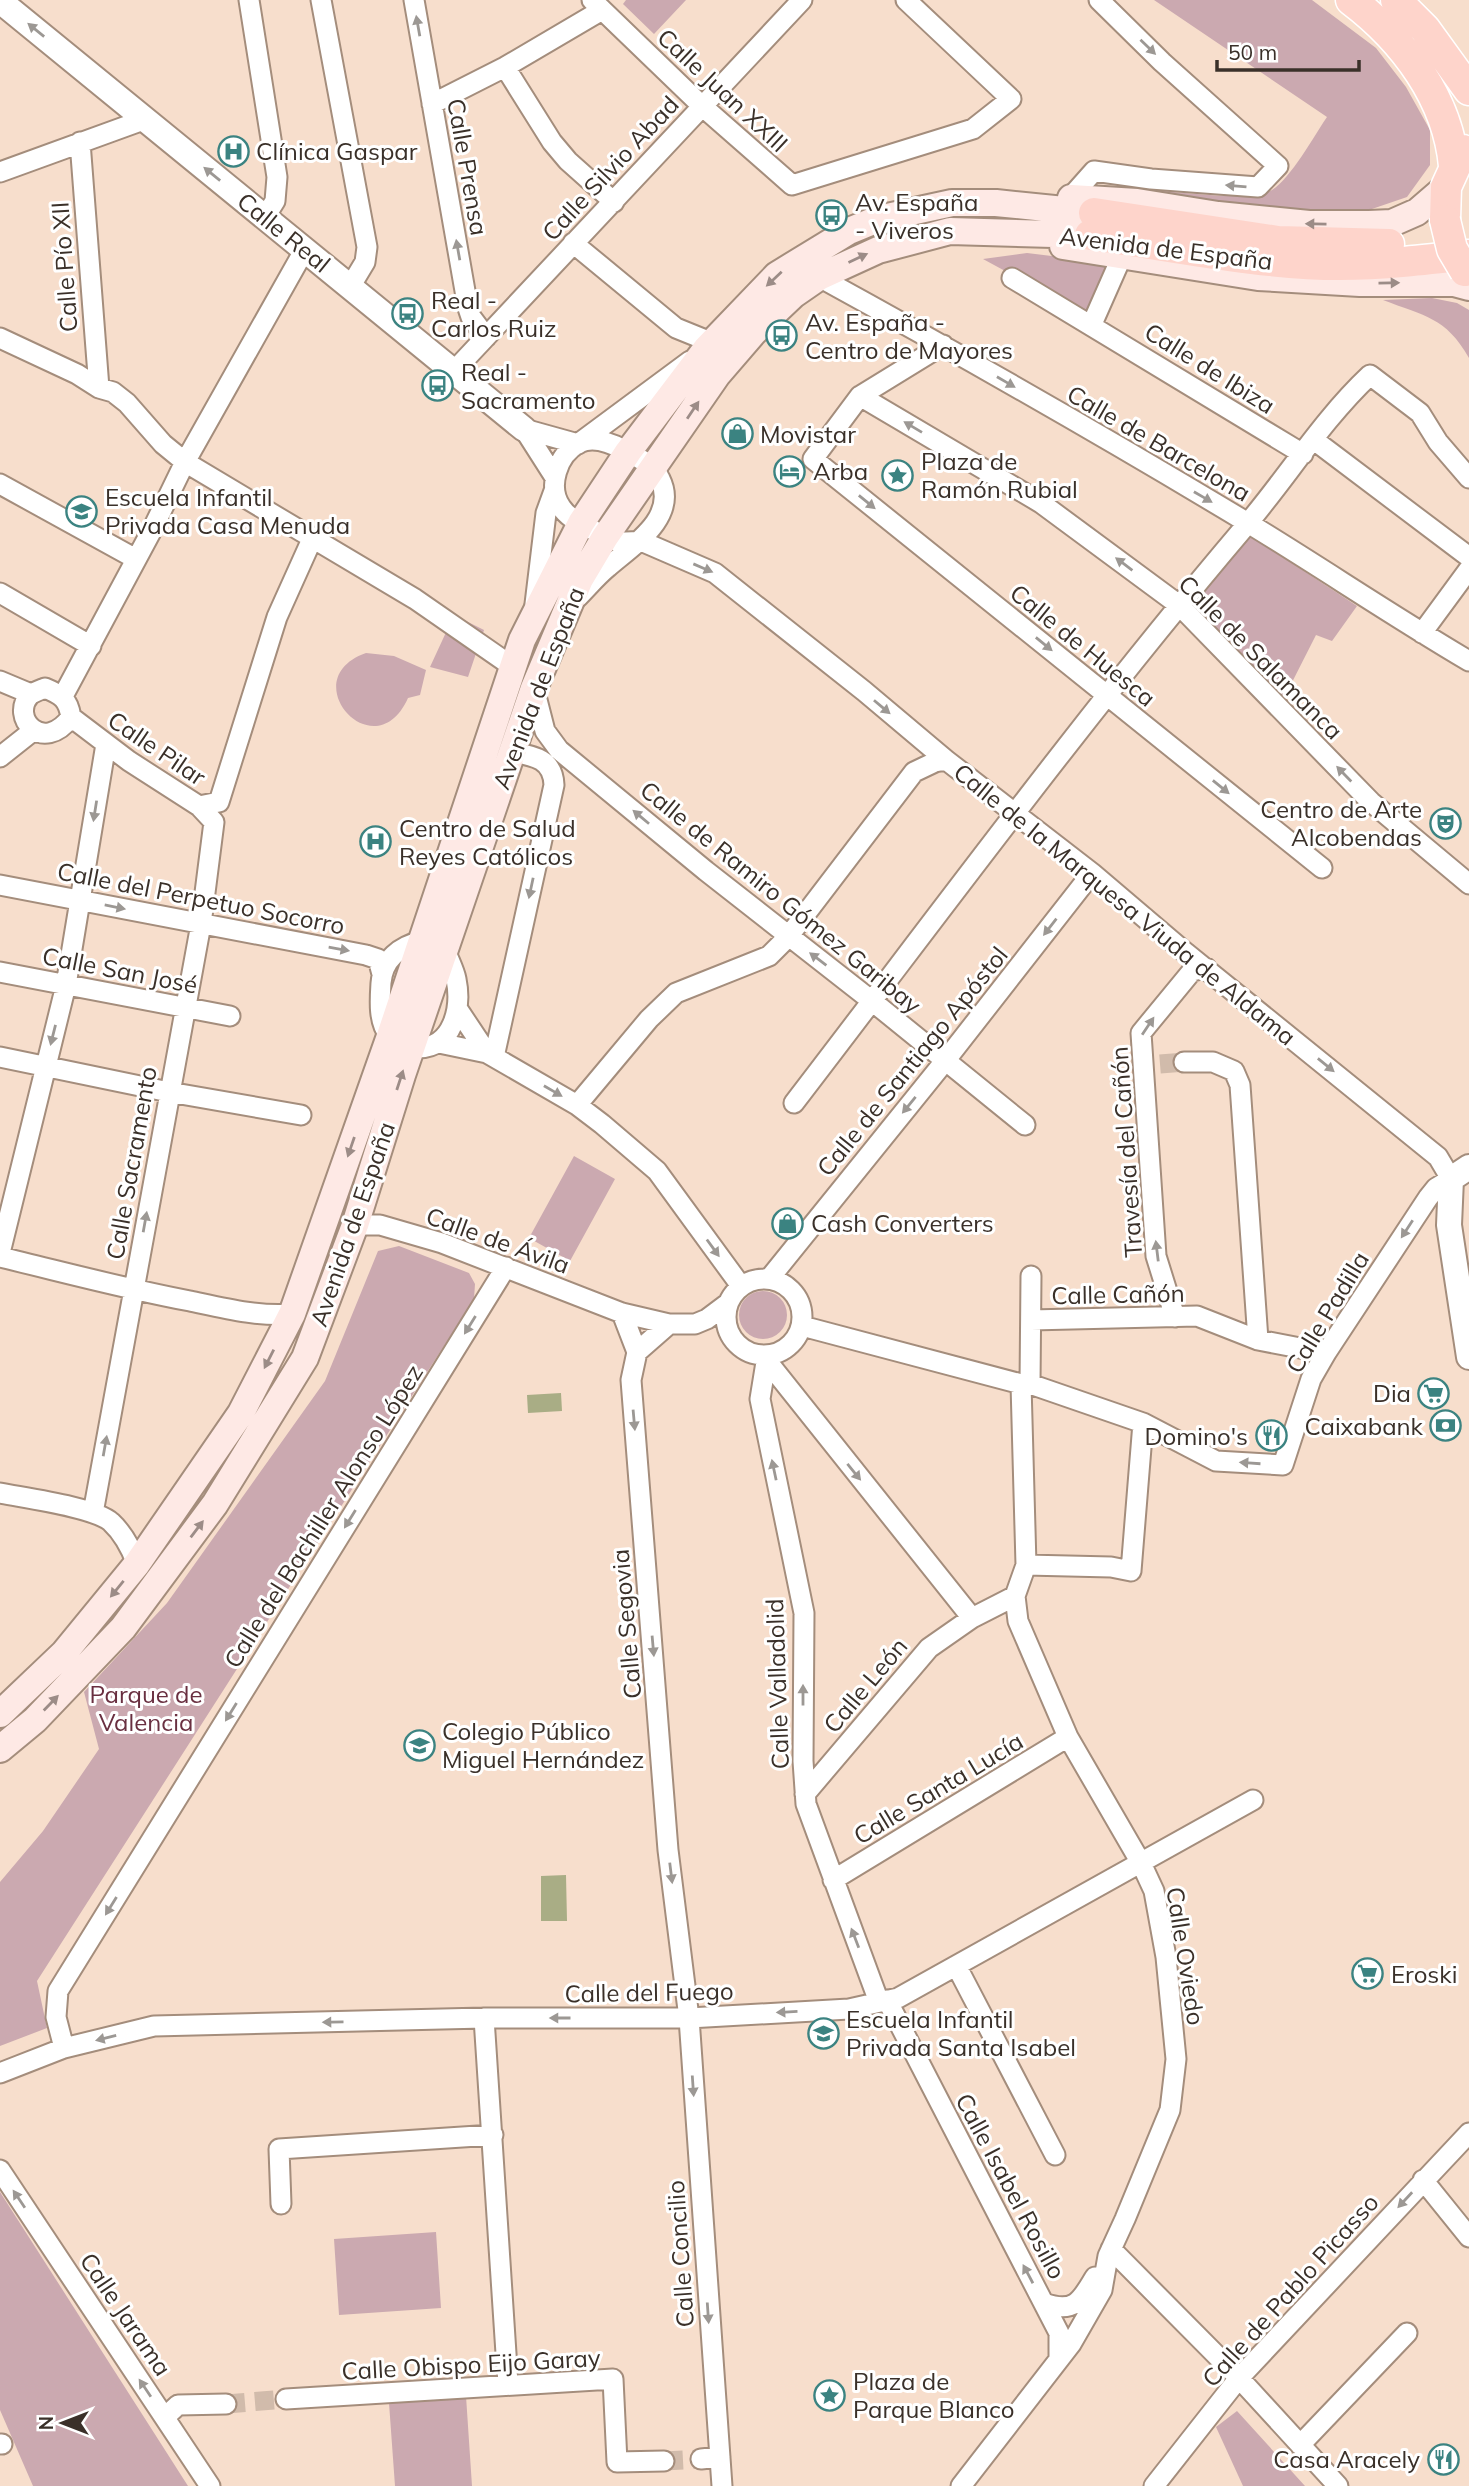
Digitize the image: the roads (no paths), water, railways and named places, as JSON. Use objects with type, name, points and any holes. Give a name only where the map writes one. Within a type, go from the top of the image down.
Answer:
[{"type":"main road","points":[[1007,232],[1076,249],[1258,277],[1360,283],[1454,283],[1468,272],[1452,249],[1457,228],[1456,165],[1452,141],[1438,100],[1405,52],[1377,20],[1351,0]]},
{"type":"main road","points":[[1396,0],[1425,29],[1469,90]]},
{"type":"main road","points":[[1084,215],[1137,202],[1218,215],[1309,224],[1392,223],[1417,212],[1456,165]]},
{"type":"main road","name":"Avenida de España","points":[[0,1714],[64,1653],[137,1564],[241,1413],[292,1314],[401,1042],[433,945],[513,667],[533,615],[581,523],[628,452],[710,346],[777,275],[849,231],[878,219],[952,204],[996,203],[1278,241],[1380,244],[1457,228]]},
{"type":"main road","name":"Avenida de España","points":[[433,945],[580,579],[605,537],[717,376],[754,332],[793,295],[819,277],[862,256],[914,238],[950,231],[1007,232],[1084,215],[1278,261],[1338,265],[1382,264],[1468,272]]},
{"type":"main road","name":"Avenida de España","points":[[0,1749],[35,1720],[123,1628],[215,1504],[306,1358],[355,1226],[401,1042]]},
{"type":"street","points":[[249,0],[276,177],[275,201],[265,217]]},
{"type":"street","points":[[321,0],[367,247],[365,262],[350,287]]},
{"type":"street","name":"Calle Prensa","points":[[414,0],[468,308],[471,317],[486,337]]},
{"type":"street","name":"Calle Silvio Abad","points":[[454,371],[802,0]]},
{"type":"street","name":"Calle Juan XXIII","points":[[597,5],[702,106],[792,186],[973,129],[1012,99],[906,0]]},
{"type":"street","points":[[1084,215],[1094,171],[1151,179],[1258,187],[1278,166],[1099,0]]},
{"type":"street","name":"Calle Real","points":[[0,1],[524,429],[554,484],[561,507],[571,518],[605,537]]},
{"type":"street","points":[[432,104],[505,67],[597,5]]},
{"type":"street","points":[[505,67],[552,142],[568,161],[614,202]]},
{"type":"street","points":[[3,167],[146,119]]},
{"type":"street","name":"Calle Pío XII","points":[[80,142],[99,388]]},
{"type":"street","points":[[533,615],[546,513],[565,456],[578,443],[710,346],[676,328],[573,243]]},
{"type":"street","points":[[63,696],[185,462],[304,249]]},
{"type":"street","points":[[1091,324],[1122,256]]},
{"type":"street","name":"Calle de Barcelona","points":[[819,277],[943,345],[1248,523],[1469,661]]},
{"type":"street","name":"Calle de Ibiza","points":[[1012,278],[1308,447],[1469,557]]},
{"type":"street","points":[[0,338],[76,374],[99,388],[113,392],[127,402],[163,444],[185,462],[415,598],[513,667]]},
{"type":"street","points":[[860,396],[943,345]]},
{"type":"street","points":[[794,1103],[1106,695],[1248,523],[1343,400],[1370,374],[1420,413],[1438,442],[1469,478]]},
{"type":"street","name":"Calle de Huesca","points":[[860,396],[813,459],[1322,868]]},
{"type":"street","name":"Calle de Salamanca","points":[[860,396],[1041,503],[1179,605],[1371,802],[1469,884]]},
{"type":"street","points":[[524,429],[578,443],[592,440],[612,443],[655,467],[664,486],[663,506],[656,523],[640,541],[608,566],[569,607]]},
{"type":"street","points":[[0,484],[136,559]]},
{"type":"street","points":[[199,806],[219,802],[277,617],[313,537]]},
{"type":"street","name":"Calle de la Marquesa Viuda de Aldama","points":[[605,537],[619,543],[640,541],[715,573],[946,760],[1093,873],[1460,1173]]},
{"type":"street","points":[[1422,634],[1469,569]]},
{"type":"street","points":[[0,593],[91,646]]},
{"type":"street","points":[[0,681],[31,694]]},
{"type":"street","points":[[45,688],[63,696],[69,704],[71,717],[62,729],[46,735],[34,730],[24,718],[24,705],[31,694],[45,688]]},
{"type":"street","name":"Calle de Ramiro Gómez Garibay","points":[[534,688],[545,730],[559,750],[1025,1125]]},
{"type":"street","name":"Calle Pilar","points":[[71,717],[106,744],[199,806],[214,822]]},
{"type":"street","points":[[0,757],[34,730]]},
{"type":"street","points":[[106,744],[66,985],[0,1255],[133,1290],[233,1310],[292,1314]]},
{"type":"street","points":[[490,1055],[554,785],[550,768],[539,757],[512,752]]},
{"type":"street","points":[[578,1105],[649,1019],[676,993],[769,956],[789,937],[914,772],[946,760]]},
{"type":"street","points":[[553,776],[578,764]]},
{"type":"street","name":"Calle Sacramento","points":[[93,1513],[201,924],[214,822]]},
{"type":"street","name":"Calle de Santiago Apóstol","points":[[769,1279],[1093,873]]},
{"type":"street","name":"Calle del Perpetuo Socorro","points":[[0,885],[366,954],[378,959],[382,974]]},
{"type":"street","points":[[406,945],[433,945],[456,979],[457,1008],[452,1027],[439,1043],[425,1048],[401,1042],[382,1021],[382,974],[395,954],[406,945]]},
{"type":"street","name":"Travesía del Cañón","points":[[1175,1317],[1156,1256],[1152,1065],[1141,1033],[1192,971],[1206,968]]},
{"type":"street","name":"Calle San José","points":[[0,972],[230,1016]]},
{"type":"street","points":[[457,1008],[490,1055]]},
{"type":"street","points":[[439,1043],[490,1055],[578,1105],[657,1171],[741,1286]]},
{"type":"street","points":[[0,1057],[169,1092],[301,1115]]},
{"type":"street","points":[[1184,1062],[1213,1062],[1234,1071],[1240,1085],[1258,1340]]},
{"type":"street","points":[[1460,1173],[1449,1225],[1469,1357]]},
{"type":"street","name":"Calle Padilla","points":[[1143,1423],[1216,1461],[1283,1465],[1311,1379],[1326,1353],[1428,1198],[1436,1188],[1460,1173]]},
{"type":"street","name":"Calle de Ávila","points":[[355,1226],[380,1225],[442,1243],[622,1313],[669,1324],[695,1324],[708,1319],[727,1304]]},
{"type":"street","name":"Calle del Bachiller Alonso López","points":[[64,2048],[56,2017],[58,1991],[506,1267]]},
{"type":"street","points":[[1015,1596],[1026,1565],[1026,1384],[1031,1276]]},
{"type":"street","points":[[769,1279],[780,1282],[797,1298],[802,1326],[793,1342],[785,1349],[765,1357],[741,1348],[732,1339],[725,1315],[727,1304],[741,1286],[749,1281],[769,1279]]},
{"type":"street","points":[[622,1313],[637,1352],[669,1324]]},
{"type":"street","name":"Calle Cañón","points":[[1031,1320],[1197,1316],[1258,1340],[1326,1353]]},
{"type":"street","points":[[802,1326],[1026,1384],[1143,1423],[1131,1571],[1111,1567],[1026,1565]]},
{"type":"street","name":"Calle Segovia","points":[[637,1352],[631,1380],[632,1394],[668,1850],[689,2018]]},
{"type":"street","points":[[765,1357],[972,1618]]},
{"type":"street","name":"Calle Valladolid","points":[[765,1357],[760,1399],[804,1613],[803,1761],[806,1804],[833,1880],[883,2001]]},
{"type":"street","points":[[0,1493],[93,1513],[109,1520],[122,1535],[137,1564]]},
{"type":"street","name":"Calle León","points":[[805,1794],[929,1648],[972,1618],[1015,1596]]},
{"type":"street","name":"Calle Oviedo","points":[[1015,1596],[1018,1621],[1068,1737],[1141,1863],[1154,1891],[1161,1931],[1176,2059],[1170,2110],[1109,2254]]},
{"type":"street","name":"Calle Santa Lucía","points":[[833,1880],[1068,1737]]},
{"type":"street","name":"Calle del Fuego","points":[[0,2073],[64,2048],[154,2026],[484,2018],[689,2018],[849,2009],[898,1998],[1253,1800]]},
{"type":"street","points":[[957,1967],[1055,2155]]},
{"type":"street","name":"Calle Isabel Rosillo","points":[[883,2001],[1059,2333],[1059,2359]]},
{"type":"street","points":[[484,2018],[508,2384]]},
{"type":"street","name":"Calle Concilio","points":[[689,2018],[711,2458],[722,2486]]},
{"type":"street","name":"Calle de Pablo Picasso","points":[[1154,2486],[1239,2378],[1469,2133]]},
{"type":"street","points":[[281,2204],[279,2150],[493,2135]]},
{"type":"street","name":"Calle Jarama","points":[[0,2171],[209,2486]]},
{"type":"street","points":[[1423,2180],[1469,2237]]},
{"type":"street","points":[[1044,2303],[1059,2309],[1070,2307],[1083,2297],[1109,2254]]},
{"type":"street","points":[[961,2486],[1071,2344],[1102,2290],[1109,2254]]},
{"type":"street","points":[[1109,2254],[1239,2378],[1338,2486]]},
{"type":"street","points":[[1300,2445],[1407,2333]]},
{"type":"street","name":"Calle Obispo Eijo Garay","points":[[286,2399],[613,2379],[617,2462],[664,2461]]},
{"type":"street","points":[[165,2417],[178,2405],[226,2404]]},
{"type":"tunnel","points":[[1160,1064],[1184,1062]]},
{"type":"tunnel","points":[[226,2404],[286,2399]]},
{"type":"tunnel","points":[[664,2461],[701,2459]]},
{"type":"place","name":"Clínica Gaspar","points":[[233,151]]},
{"type":"place","name":"Av. España - Viveros","points":[[832,216]]},
{"type":"place","name":"Real - Carlos Ruiz","points":[[408,314]]},
{"type":"place","name":"Av. España - Centro de Mayores","points":[[782,336]]},
{"type":"place","name":"Real - Sacramento","points":[[438,386]]},
{"type":"place","name":"Movistar","points":[[737,434]]},
{"type":"place","name":"Arba","points":[[790,471]]},
{"type":"place","name":"Plaza de Ramón Rubial","points":[[898,475]]},
{"type":"place","name":"Escuela Infantil Privada Casa Menuda","points":[[82,511]]},
{"type":"place","name":"Centro de Arte Alcobendas","points":[[1445,823]]},
{"type":"place","name":"Centro de Salud Reyes Católicos","points":[[376,842]]},
{"type":"place","name":"Cash Converters","points":[[788,1223]]},
{"type":"place","name":"Dia","points":[[1434,1393]]},
{"type":"place","name":"Caixabank","points":[[1446,1426]]},
{"type":"place","name":"Domino's","points":[[1271,1436]]},
{"type":"place","name":"Colegio Público Miguel Hernández","points":[[419,1745]]},
{"type":"place","name":"Eroski","points":[[1368,1974]]},
{"type":"place","name":"Escuela Infantil Privada Santa Isabel","points":[[823,2033]]},
{"type":"place","name":"Plaza de Parque Blanco","points":[[830,2395]]},
{"type":"place","name":"Casa Aracely","points":[[1443,2459]]},
{"type":"park label","name":"Parque de Valencia","points":[[146,1708]]}]
